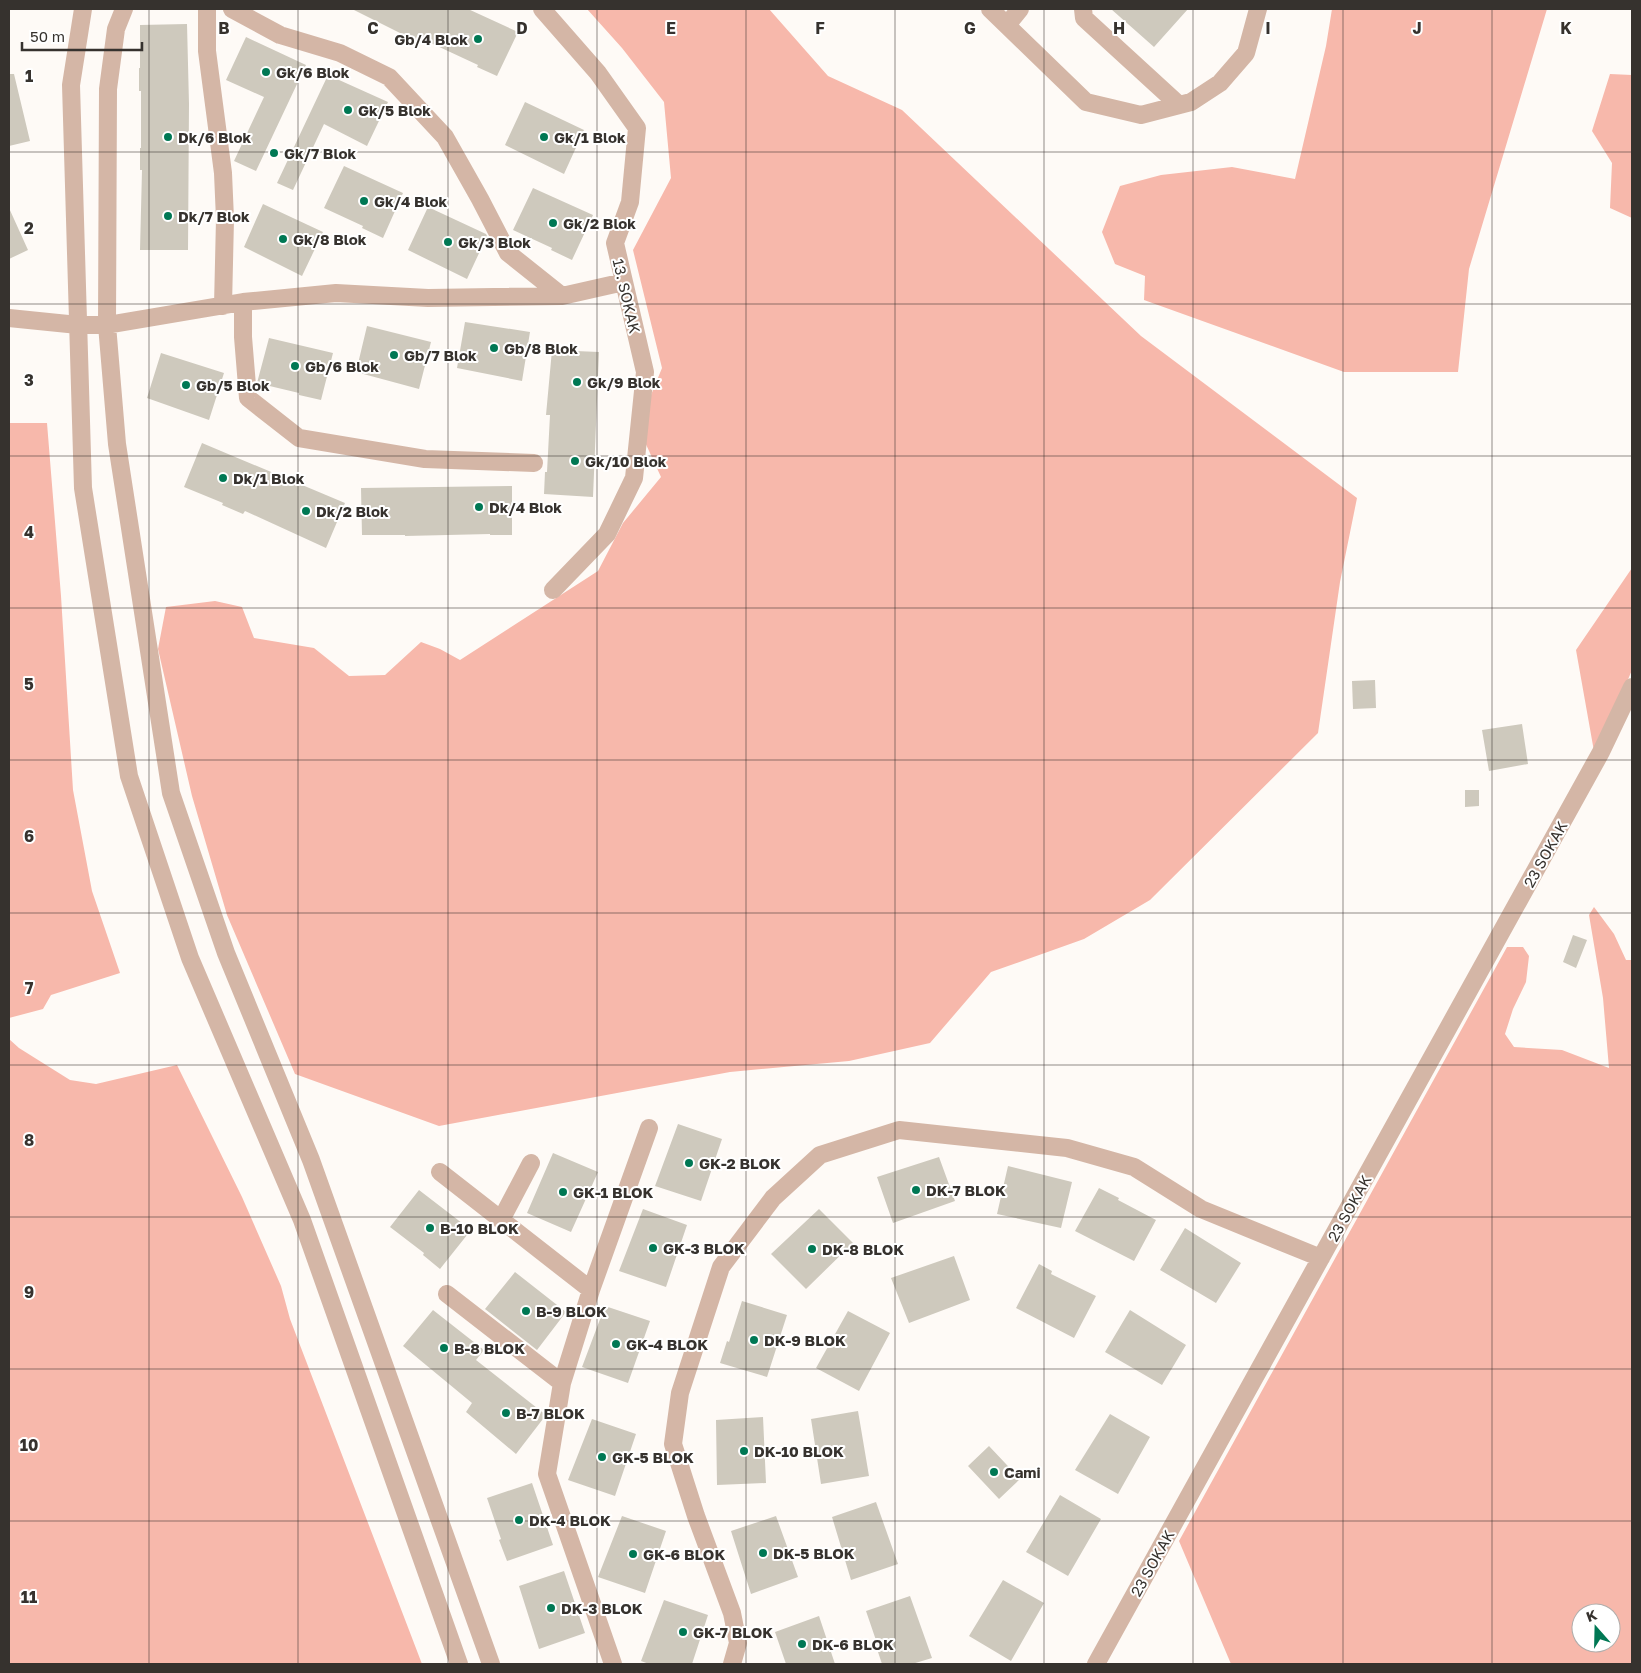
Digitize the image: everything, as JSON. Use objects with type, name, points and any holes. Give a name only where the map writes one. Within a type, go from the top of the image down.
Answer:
[{"type":"street","points":[[83,9],[72,86],[83,488],[129,776],[190,958],[302,1220],[460,1664]]},
{"type":"street","points":[[124,9],[116,29],[108,90],[107,325],[117,444],[171,793],[226,953],[311,1160],[492,1664]]},
{"type":"street","points":[[208,9],[207,50],[224,172],[223,306]]},
{"type":"street","points":[[232,9],[280,35],[340,53],[389,77],[445,137],[508,253],[562,296]]},
{"type":"street","name":"13. SOKAK","points":[[542,9],[598,73],[636,128],[630,202],[615,244],[645,372],[634,478],[607,534],[552,590]]},
{"type":"street","points":[[990,9],[1086,102],[1141,115],[1191,102],[1220,83],[1246,53],[1258,9]]},
{"type":"street","points":[[1007,25],[1020,9]]},
{"type":"street","points":[[1083,9],[1084,18],[1179,105]]},
{"type":"street","points":[[9,318],[78,325],[107,325],[243,302],[336,293],[428,298],[562,296],[624,282]]},
{"type":"street","points":[[243,302],[243,336],[248,398],[299,438],[425,459],[534,463]]},
{"type":"street","name":"23 SOKAK","points":[[1096,1664],[1601,752],[1632,687]]},
{"type":"street","points":[[613,1664],[547,1474],[562,1383],[591,1290],[649,1128]]},
{"type":"street","points":[[732,1664],[738,1643],[732,1613],[696,1516],[673,1444],[680,1393],[721,1268],[773,1198],[820,1155],[899,1130],[1067,1148],[1134,1167],[1201,1208],[1321,1258]]},
{"type":"street","points":[[501,1220],[531,1163]]},
{"type":"street","points":[[440,1172],[591,1290]]},
{"type":"street","points":[[447,1294],[562,1383]]},
{"type":"shaded area","points":[[587,9],[769,9],[828,76],[902,110],[1141,336],[1357,498],[1340,582],[1318,733],[1150,900],[1084,939],[991,972],[930,1043],[849,1061],[730,1072],[439,1126],[295,1074],[227,915],[192,796],[158,649],[166,607],[215,601],[242,607],[254,638],[314,648],[349,676],[385,675],[421,642],[440,649],[460,660],[598,571],[623,523],[661,477],[638,427],[662,368],[633,250],[671,178],[664,102],[622,48]]},
{"type":"shaded area","points":[[1332,9],[1547,9],[1469,269],[1458,372],[1344,372],[1144,300],[1145,276],[1115,264],[1102,232],[1120,186],[1161,175],[1232,167],[1295,179],[1326,46]]},
{"type":"shaded area","points":[[1610,74],[1632,75],[1632,218],[1610,208],[1612,163],[1592,131]]},
{"type":"shaded area","points":[[9,423],[47,423],[61,596],[73,790],[92,891],[120,973],[51,995],[43,1009],[9,1018]]},
{"type":"shaded area","points":[[1632,568],[1632,670],[1595,757],[1576,650]]},
{"type":"shaded area","points":[[1594,907],[1614,934],[1626,960],[1632,960],[1632,1664],[1231,1664],[1179,1541],[1507,947],[1523,947],[1529,956],[1526,982],[1513,1009],[1505,1034],[1514,1047],[1562,1050],[1609,1068],[1603,998],[1589,915]]},
{"type":"shaded area","points":[[9,1039],[19,1048],[70,1080],[96,1084],[177,1065],[242,1197],[281,1286],[290,1319],[422,1664],[9,1664]]},
{"type":"building","points":[[352,9],[468,9],[518,32],[497,76],[420,38],[418,42]]},
{"type":"building","points":[[1111,9],[1188,9],[1154,47]]},
{"type":"building","points":[[187,24],[189,104],[188,250],[140,250],[142,170],[140,170],[140,25]]},
{"type":"building","name":"Gk/6 Blok","points":[[246,37],[306,65],[256,171],[234,161],[264,97],[226,80]]},
{"type":"building","points":[[9,74],[14,74],[30,141],[9,146]]},
{"type":"building","name":"Gk/5 Blok","points":[[328,75],[388,102],[367,146],[324,124],[293,190],[277,183]]},
{"type":"building","name":"Gk/1 Blok","points":[[525,102],[584,130],[564,174],[505,145]]},
{"type":"building","name":"Gk/4 Blok","points":[[344,166],[403,193],[383,238],[362,228],[363,226],[324,208]]},
{"type":"building","name":"Gk/2 Blok","points":[[533,188],[593,215],[572,260],[551,250],[552,248],[513,230]]},
{"type":"building","name":"Gk/8 Blok","points":[[263,204],[323,232],[302,276],[244,247]]},
{"type":"building","name":"Gk/3 Blok","points":[[428,207],[486,234],[487,236],[467,279],[408,250]]},
{"type":"building","points":[[9,208],[28,250],[9,259]]},
{"type":"building","name":"Gb/8 Blok","points":[[465,322],[530,332],[522,381],[457,368]]},
{"type":"building","name":"Gb/7 Blok","points":[[367,326],[431,342],[419,389],[356,372]]},
{"type":"building","name":"Gb/6 Blok","points":[[269,338],[333,353],[321,400],[257,383]]},
{"type":"building","points":[[552,350],[599,352],[593,497],[544,494],[550,415],[546,415]]},
{"type":"building","name":"Gb/5 Blok","points":[[161,353],[224,373],[209,420],[147,398]]},
{"type":"building","points":[[202,443],[345,503],[326,548],[245,511],[243,514],[222,505],[223,503],[184,487]]},
{"type":"building","points":[[512,486],[512,535],[362,535],[361,488]]},
{"type":"building","points":[[1375,680],[1376,708],[1353,709],[1352,681]]},
{"type":"building","points":[[1522,724],[1528,764],[1489,771],[1482,730]]},
{"type":"building","points":[[1465,790],[1479,790],[1479,806],[1465,807]]},
{"type":"building","points":[[1573,935],[1587,940],[1576,968],[1563,962]]},
{"type":"building","name":"GK-2 BLOK","points":[[678,1124],[722,1139],[701,1201],[655,1186]]},
{"type":"building","name":"GK-1 BLOK","points":[[553,1153],[598,1172],[571,1232],[527,1213]]},
{"type":"building","name":"DK-7 BLOK","points":[[939,1157],[955,1201],[893,1223],[877,1177]]},
{"type":"building","points":[[1008,1166],[1072,1182],[1061,1228],[997,1214]]},
{"type":"building","points":[[1099,1188],[1156,1220],[1134,1261],[1075,1231]]},
{"type":"building","name":"B-10 BLOK","points":[[419,1190],[471,1230],[440,1269],[423,1255],[424,1253],[390,1227]]},
{"type":"building","name":"GK-3 BLOK","points":[[643,1209],[687,1225],[666,1287],[619,1271]]},
{"type":"building","name":"DK-8 BLOK","points":[[819,1209],[853,1243],[806,1289],[771,1254]]},
{"type":"building","points":[[1185,1228],[1241,1263],[1216,1303],[1160,1270]]},
{"type":"building","points":[[954,1256],[970,1300],[909,1323],[891,1278]]},
{"type":"building","points":[[1039,1264],[1052,1271],[1051,1274],[1096,1296],[1074,1338],[1016,1308]]},
{"type":"building","name":"B-9 BLOK","points":[[515,1272],[566,1312],[537,1350],[485,1309]]},
{"type":"building","name":"DK-9 BLOK","points":[[742,1301],[787,1315],[767,1377],[720,1363]]},
{"type":"building","name":"GK-4 BLOK","points":[[605,1306],[650,1321],[628,1383],[582,1367]]},
{"type":"building","points":[[433,1310],[484,1350],[476,1360],[546,1415],[516,1454],[466,1412],[472,1403],[403,1346]]},
{"type":"building","points":[[1130,1310],[1186,1345],[1162,1385],[1105,1352]]},
{"type":"building","points":[[848,1311],[890,1333],[859,1391],[816,1368]]},
{"type":"building","points":[[858,1411],[869,1476],[821,1484],[811,1419]]},
{"type":"building","points":[[1110,1414],[1150,1437],[1118,1494],[1075,1470]]},
{"type":"building","name":"DK-10 BLOK","points":[[763,1417],[766,1483],[717,1485],[716,1420]]},
{"type":"building","name":"GK-5 BLOK","points":[[592,1419],[636,1434],[615,1496],[568,1480]]},
{"type":"building","name":"Cami","points":[[989,1446],[1020,1479],[999,1499],[968,1466]]},
{"type":"building","name":"DK-4 BLOK","points":[[532,1483],[553,1545],[507,1561],[487,1498]]},
{"type":"building","points":[[1060,1495],[1101,1519],[1068,1576],[1026,1552]]},
{"type":"building","points":[[876,1502],[898,1564],[851,1580],[832,1517]]},
{"type":"building","name":"GK-6 BLOK","points":[[622,1516],[666,1531],[645,1593],[598,1577]]},
{"type":"building","name":"DK-5 BLOK","points":[[776,1516],[798,1577],[751,1594],[731,1531]]},
{"type":"building","name":"DK-3 BLOK","points":[[564,1571],[585,1633],[539,1649],[519,1586]]},
{"type":"building","points":[[1003,1580],[1044,1603],[1011,1661],[969,1636]]},
{"type":"building","points":[[910,1596],[932,1658],[912,1664],[882,1664],[878,1652],[880,1652],[866,1611]]},
{"type":"building","name":"GK-7 BLOK","points":[[664,1600],[708,1615],[692,1664],[649,1664],[641,1661]]},
{"type":"building","name":"DK-6 BLOK","points":[[819,1616],[835,1664],[786,1664],[775,1632]]},
{"type":"place","name":"Gb/4 Blok","points":[[478,39]]},
{"type":"place","name":"Gk/6 Blok","points":[[266,72]]},
{"type":"place","name":"Gk/5 Blok","points":[[348,110]]},
{"type":"place","name":"Dk/6 Blok","points":[[168,137]]},
{"type":"place","name":"Gk/1 Blok","points":[[544,137]]},
{"type":"place","name":"Gk/7 Blok","points":[[274,153]]},
{"type":"place","name":"Gk/4 Blok","points":[[364,201]]},
{"type":"place","name":"Dk/7 Blok","points":[[168,216]]},
{"type":"place","name":"Gk/2 Blok","points":[[553,223]]},
{"type":"place","name":"Gk/8 Blok","points":[[283,239]]},
{"type":"place","name":"Gk/3 Blok","points":[[448,242]]},
{"type":"place","name":"Gb/8 Blok","points":[[494,348]]},
{"type":"place","name":"Gb/7 Blok","points":[[394,355]]},
{"type":"place","name":"Gb/6 Blok","points":[[295,366]]},
{"type":"place","name":"Gk/9 Blok","points":[[577,382]]},
{"type":"place","name":"Gb/5 Blok","points":[[186,385]]},
{"type":"place","name":"Gk/10 Blok","points":[[575,461]]},
{"type":"place","name":"Dk/1 Blok","points":[[223,478]]},
{"type":"place","name":"Dk/4 Blok","points":[[479,507]]},
{"type":"place","name":"Dk/2 Blok","points":[[306,511]]},
{"type":"place","name":"GK-2 BLOK","points":[[689,1163]]},
{"type":"place","name":"DK-7 BLOK","points":[[916,1190]]},
{"type":"place","name":"GK-1 BLOK","points":[[563,1192]]},
{"type":"place","name":"B-10 BLOK","points":[[430,1228]]},
{"type":"place","name":"GK-3 BLOK","points":[[653,1248]]},
{"type":"place","name":"DK-8 BLOK","points":[[812,1249]]},
{"type":"place","name":"B-9 BLOK","points":[[526,1311]]},
{"type":"place","name":"DK-9 BLOK","points":[[754,1340]]},
{"type":"place","name":"GK-4 BLOK","points":[[616,1344]]},
{"type":"place","name":"B-8 BLOK","points":[[444,1348]]},
{"type":"place","name":"B-7 BLOK","points":[[506,1413]]},
{"type":"place","name":"DK-10 BLOK","points":[[744,1451]]},
{"type":"place","name":"GK-5 BLOK","points":[[602,1457]]},
{"type":"place","name":"Cami","points":[[994,1472]]},
{"type":"place","name":"DK-4 BLOK","points":[[519,1520]]},
{"type":"place","name":"DK-5 BLOK","points":[[763,1553]]},
{"type":"place","name":"GK-6 BLOK","points":[[633,1554]]},
{"type":"place","name":"DK-3 BLOK","points":[[551,1608]]},
{"type":"place","name":"GK-7 BLOK","points":[[683,1632]]},
{"type":"place","name":"DK-6 BLOK","points":[[802,1644]]}]
